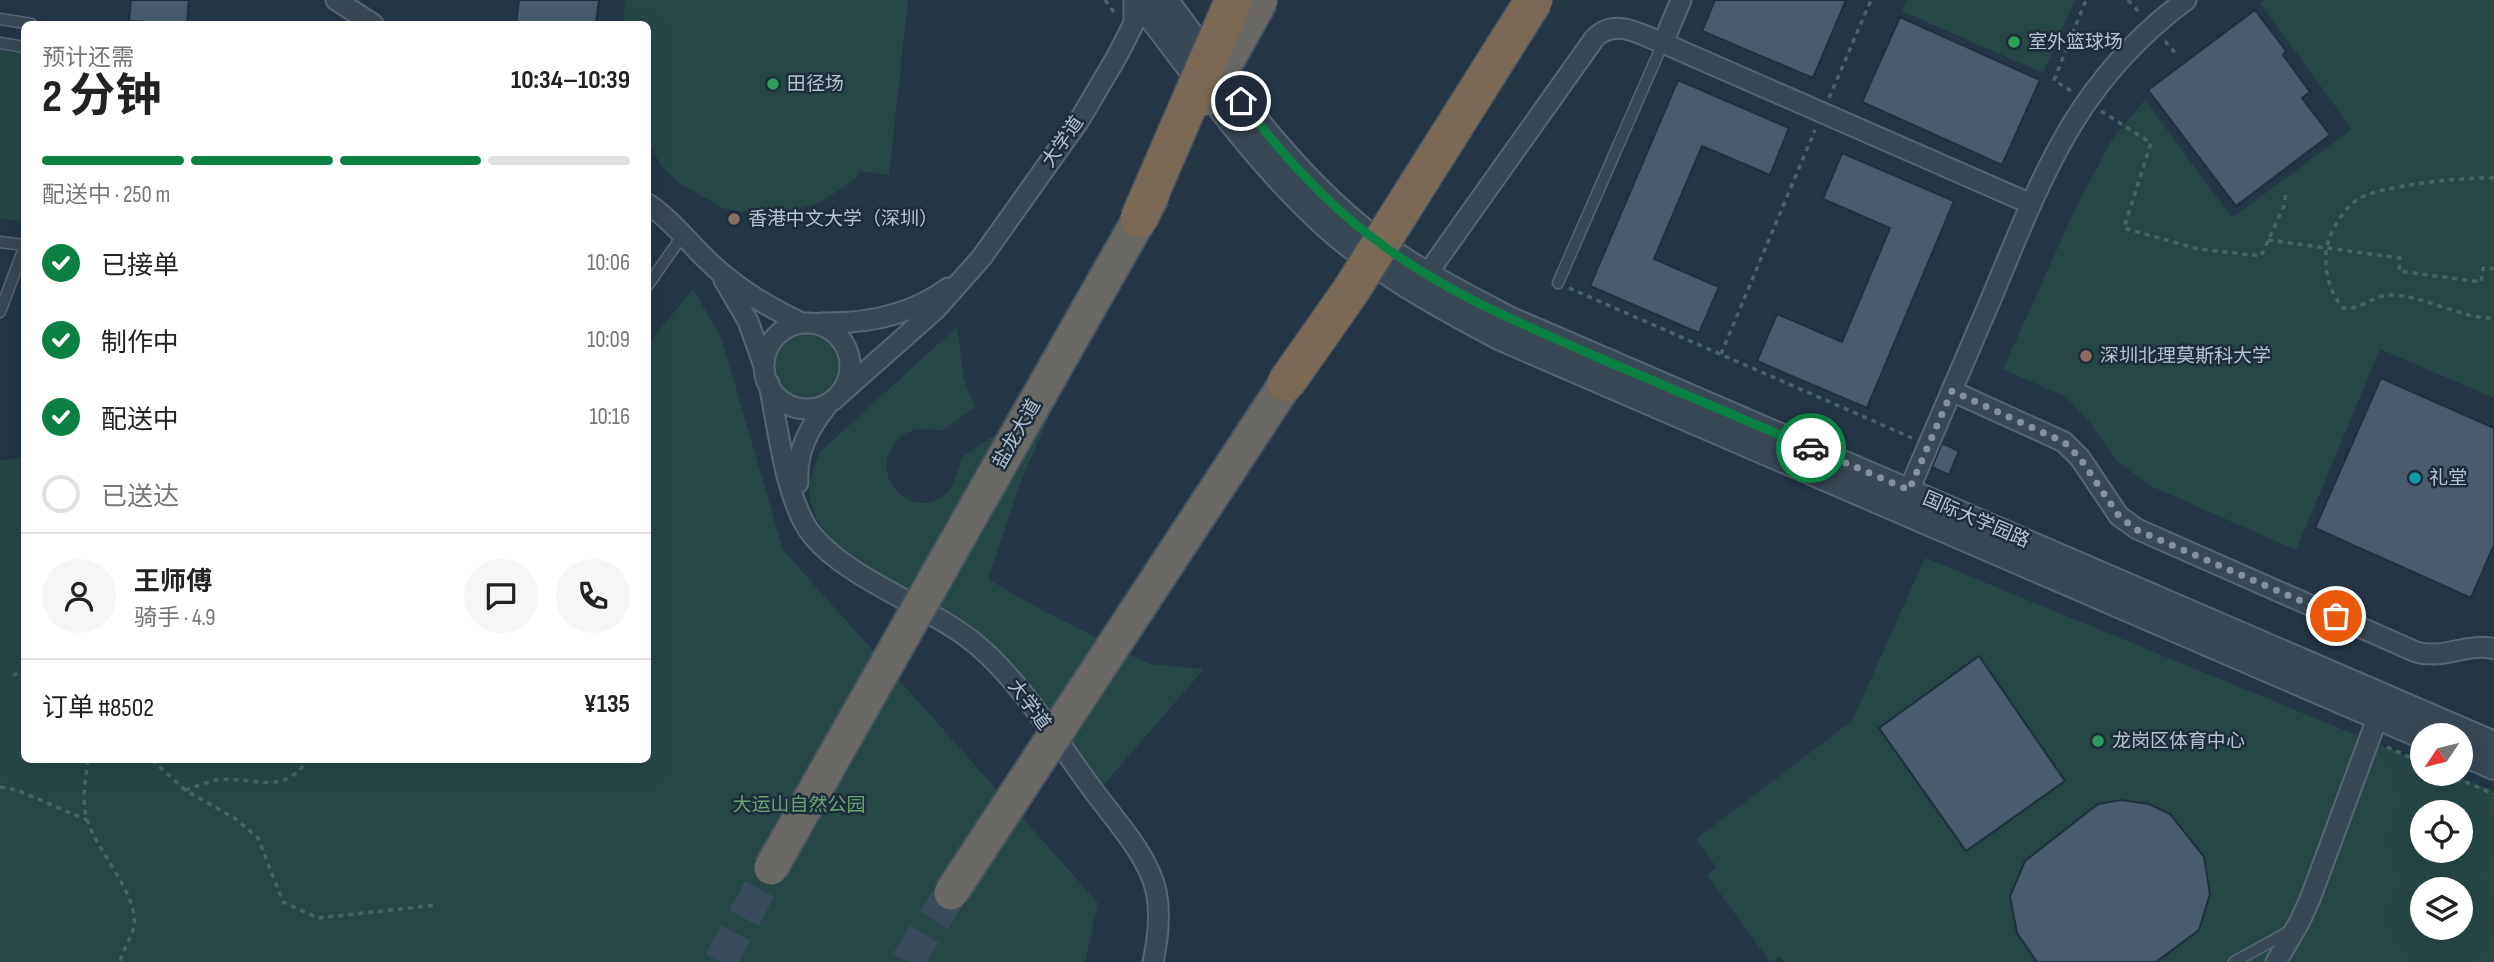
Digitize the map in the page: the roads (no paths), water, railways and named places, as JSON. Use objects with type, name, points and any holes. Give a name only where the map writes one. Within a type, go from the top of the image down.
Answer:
[{"type":"highway","points":[[1139,219],[1234,0]]},
{"type":"highway","name":"盐龙大道","points":[[771,868],[1261,0]]},
{"type":"highway","points":[[951,892],[1286,383],[1350,292],[1534,0]]},
{"type":"street","points":[[336,0],[368,21]]},
{"type":"street","name":"大学道","points":[[833,399],[936,310],[968,273],[1080,118],[1134,23],[1136,0]]},
{"type":"street","name":"国际大学园路","points":[[1136,0],[1247,140],[1300,201],[1356,250],[1421,282]]},
{"type":"street","name":"国际大学园路","points":[[1166,0],[1267,134],[1313,186],[1421,282],[1501,338],[2494,744]]},
{"type":"street","points":[[1663,43],[1681,0]]},
{"type":"street","points":[[1904,501],[2059,144],[2086,101],[2124,55],[2152,27],[2186,0]]},
{"type":"street","points":[[1421,282],[1601,31],[1611,27],[1624,28],[1663,43],[2031,204]]},
{"type":"street","points":[[651,206],[684,234],[718,270],[752,297],[808,323]]},
{"type":"street","points":[[718,270],[748,321],[767,378],[777,396],[795,406],[815,408],[833,399]]},
{"type":"street","name":"大学道","points":[[968,273],[941,293],[896,315],[868,322],[790,326],[779,333],[770,344],[765,357],[767,378],[792,493],[802,519],[812,535],[840,561],[946,623],[977,645],[1018,690],[1132,844],[1151,874],[1158,901],[1158,930],[1153,962]]},
{"type":"street","name":"大学道","points":[[802,519],[797,477],[798,460],[811,426],[847,384],[850,371],[850,357],[837,335],[827,327],[808,323]]},
{"type":"street","points":[[1952,391],[2064,442],[2080,458],[2119,516],[2137,530],[2416,652],[2434,656],[2479,647],[2494,649]]},
{"type":"street","name":"国际大学园路","points":[[1904,501],[2410,731]]},
{"type":"street","points":[[2276,962],[2299,923],[2378,716]]},
{"type":"street","points":[[2473,758],[2494,767]]},
{"type":"lane","points":[[0,19],[21,22]]},
{"type":"lane","points":[[0,43],[21,46]]},
{"type":"lane","points":[[1558,282],[1663,43]]},
{"type":"lane","points":[[651,281],[684,234]]},
{"type":"lane","points":[[0,242],[21,246]]},
{"type":"lane","points":[[0,312],[21,255]]},
{"type":"lane","points":[[2234,962],[2275,940],[2299,923]]},
{"type":"tunnel","points":[[720,962],[771,868]]},
{"type":"tunnel","points":[[907,962],[951,893]]},
{"type":"place","name":"室外篮球场","points":[[2014,42]]},
{"type":"place","name":"田径场","points":[[773,84]]},
{"type":"place","name":"香港中文大学（深圳）","points":[[734,219]]},
{"type":"place","name":"深圳北理莫斯科大学","points":[[2086,356]]},
{"type":"place","name":"礼堂","points":[[2415,478]]},
{"type":"place","name":"龙岗区体育中心","points":[[2098,741]]},
{"type":"park label","name":"大运山自然公园","points":[[799,805]]}]
